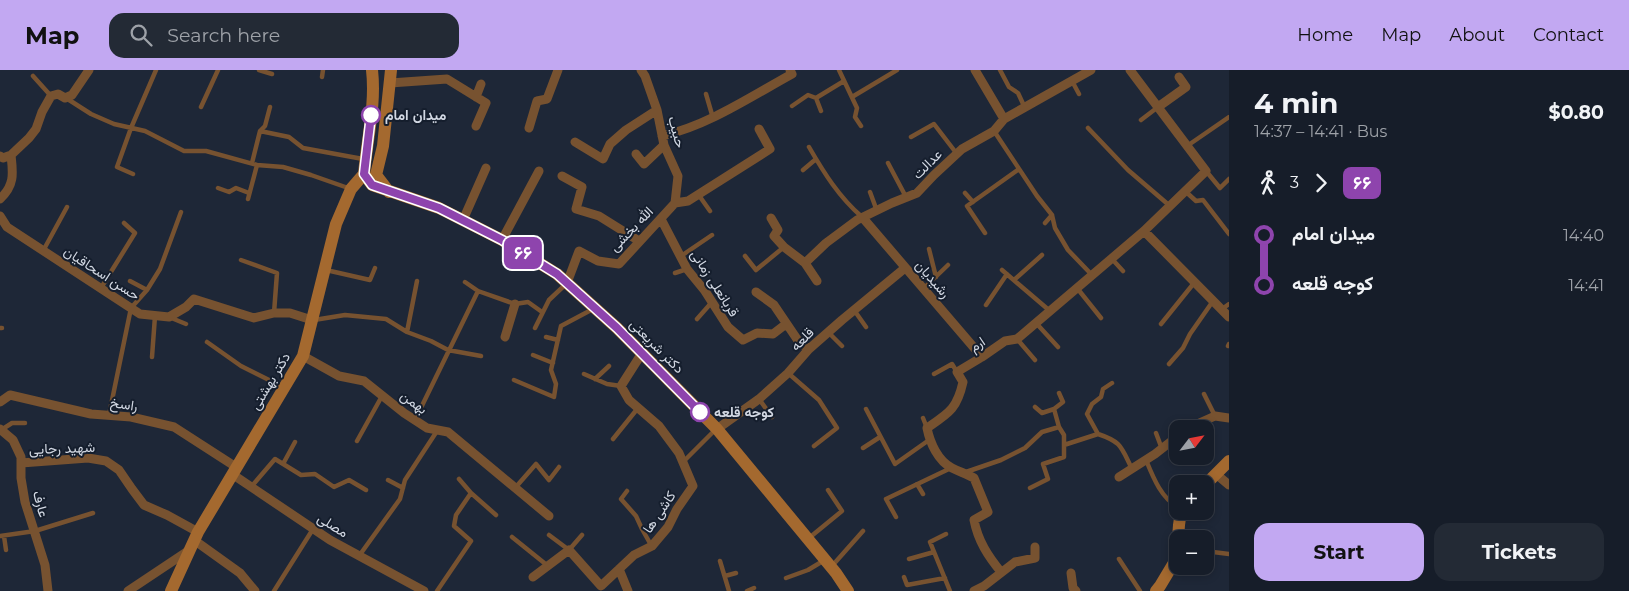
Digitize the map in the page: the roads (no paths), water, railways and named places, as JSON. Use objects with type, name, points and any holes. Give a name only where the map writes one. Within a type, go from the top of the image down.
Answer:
[{"type":"main road","points":[[364,174],[372,113],[374,83],[372,70]]},
{"type":"main road","points":[[389,192],[376,175],[383,146],[390,76]]},
{"type":"main road","name":"دکتر شریعتی","points":[[364,174],[372,185],[439,208],[502,240],[557,274],[642,353],[717,428],[828,563],[848,591]]},
{"type":"main road","name":"دکتر بهشتی","points":[[171,591],[193,541],[303,356],[336,224],[351,189],[364,174]]},
{"type":"main road","points":[[1216,474],[1229,460]]},
{"type":"main road","points":[[1156,591],[1169,571]]},
{"type":"street","points":[[0,156],[3,158],[11,155],[29,138],[36,129],[42,112],[51,96],[58,94],[65,98],[72,95],[88,70]]},
{"type":"street","points":[[529,128],[536,101],[547,99],[558,70]]},
{"type":"street","name":"حبیب","points":[[641,70],[657,110],[664,145],[678,176],[675,204]]},
{"type":"street","points":[[662,136],[683,131],[713,118],[792,74],[790,70]]},
{"type":"street","points":[[975,70],[1004,119],[1091,70]]},
{"type":"street","points":[[1130,70],[1206,170]]},
{"type":"street","points":[[390,76],[447,79],[486,103],[476,126]]},
{"type":"street","points":[[1158,107],[1186,87],[1179,77]]},
{"type":"street","points":[[476,97],[481,84]]},
{"type":"street","points":[[575,142],[603,159],[610,144],[626,130],[657,110]]},
{"type":"street","name":"عدالت","points":[[805,263],[826,243],[863,218],[917,193],[956,154],[994,131],[1004,119]]},
{"type":"street","points":[[675,204],[688,201],[770,149],[759,129]]},
{"type":"street","points":[[636,154],[644,164],[664,145]]},
{"type":"street","points":[[0,198],[6,193],[13,178],[11,155]]},
{"type":"street","points":[[463,220],[486,168]]},
{"type":"street","name":"ارم","points":[[957,372],[982,358],[1005,341],[1017,339],[1144,231],[1206,170]]},
{"type":"street","points":[[502,240],[539,171]]},
{"type":"street","points":[[562,176],[582,187],[576,209],[599,216],[639,241]]},
{"type":"street","name":"الله بخشی","points":[[567,283],[579,251],[598,261],[618,264],[675,204]]},
{"type":"street","name":"حسن اسحاقیان","points":[[0,216],[7,227],[140,314],[169,318]]},
{"type":"street","points":[[771,218],[778,230],[774,236],[784,247],[805,263],[817,281]]},
{"type":"street","name":"رشیدیان","points":[[863,218],[982,358]]},
{"type":"street","name":"قربانعلی زمانی","points":[[661,219],[687,269],[705,291],[728,327],[743,340],[757,333],[772,334],[786,324]]},
{"type":"street","points":[[1144,231],[1213,301],[1225,307],[1229,317]]},
{"type":"street","name":"قلعه","points":[[717,428],[759,399],[788,373],[828,332],[905,268]]},
{"type":"street","points":[[756,292],[774,305],[799,342],[810,349]]},
{"type":"street","points":[[169,318],[186,307],[194,299],[254,318],[274,313],[290,313],[312,320]]},
{"type":"street","points":[[505,337],[515,304]]},
{"type":"street","points":[[621,386],[642,353]]},
{"type":"street","name":"بهمن","points":[[303,356],[338,376],[364,381],[427,428],[448,432],[549,516]]},
{"type":"street","points":[[957,372],[963,382],[960,397],[950,412],[928,428],[929,440],[942,461],[951,468],[974,478],[988,512],[974,520],[976,530],[986,554],[1001,572]]},
{"type":"street","name":"کاشی ها","points":[[570,550],[601,586],[634,555],[652,546],[668,527],[677,509],[693,486],[679,453],[659,426],[628,400],[621,386]]},
{"type":"street","name":"راسخ","points":[[0,402],[10,395],[91,414],[131,417],[174,427],[234,470]]},
{"type":"street","points":[[1206,420],[1215,416],[1229,418]]},
{"type":"street","name":"عارف","points":[[1,430],[13,440],[21,457],[21,478],[26,502],[45,565],[48,591]]},
{"type":"street","points":[[1119,477],[1169,443]]},
{"type":"street","name":"شهید رجایی","points":[[21,464],[88,458],[106,460],[120,470],[144,505],[167,515],[193,541],[240,573],[255,591]]},
{"type":"street","name":"مصلی","points":[[234,470],[251,487],[330,540],[424,591]]},
{"type":"street","points":[[1216,474],[1229,485]]},
{"type":"street","points":[[128,591],[193,541]]},
{"type":"street","points":[[976,591],[1015,562],[1035,558],[1035,547]]},
{"type":"street","points":[[533,577],[570,550]]},
{"type":"street","points":[[619,569],[628,591]]},
{"type":"street","points":[[1071,574],[1073,588],[1076,591]]},
{"type":"lane","points":[[132,174],[117,167],[131,128],[156,70]]},
{"type":"lane","points":[[201,108],[218,70]]},
{"type":"lane","points":[[259,70],[272,74]]},
{"type":"lane","points":[[322,77],[323,70]]},
{"type":"lane","points":[[839,70],[857,108],[854,117],[861,126]]},
{"type":"lane","points":[[852,97],[897,70]]},
{"type":"lane","points":[[1000,70],[1008,87],[1018,93],[1025,108]]},
{"type":"lane","points":[[33,76],[51,96]]},
{"type":"lane","points":[[816,98],[844,81]]},
{"type":"lane","points":[[1072,81],[1079,94]]},
{"type":"lane","points":[[706,94],[713,118]]},
{"type":"lane","points":[[792,106],[808,95],[816,98],[821,111]]},
{"type":"lane","points":[[65,98],[91,114],[114,124],[145,131],[184,151],[206,151],[255,164],[283,167],[311,174],[351,189]]},
{"type":"lane","points":[[248,199],[260,131],[264,126],[270,107]]},
{"type":"lane","points":[[1141,120],[1158,107]]},
{"type":"lane","points":[[1187,146],[1229,117]]},
{"type":"lane","points":[[911,137],[934,124],[956,154]]},
{"type":"lane","points":[[1088,128],[1128,170],[1170,206]]},
{"type":"lane","points":[[260,131],[289,137],[302,148],[365,159]]},
{"type":"lane","points":[[994,131],[1037,196],[1052,215],[1055,228],[1068,250],[1092,275]]},
{"type":"lane","points":[[809,147],[830,182],[863,218]]},
{"type":"lane","points":[[803,170],[816,159]]},
{"type":"lane","points":[[888,163],[906,197]]},
{"type":"lane","points":[[985,233],[967,206],[1019,168]]},
{"type":"lane","points":[[1206,170],[1220,188],[1229,178]]},
{"type":"lane","points":[[218,188],[229,192],[236,188],[249,193]]},
{"type":"lane","points":[[1185,191],[1196,202],[1203,200],[1229,233]]},
{"type":"lane","points":[[870,192],[877,211]]},
{"type":"lane","points":[[964,193],[973,202]]},
{"type":"lane","points":[[698,194],[710,211]]},
{"type":"lane","points":[[43,251],[67,207]]},
{"type":"lane","points":[[109,415],[131,308],[147,290],[160,269],[181,212]]},
{"type":"lane","points":[[1045,223],[1052,215]]},
{"type":"lane","points":[[100,288],[135,233],[124,223]]},
{"type":"lane","points":[[681,256],[712,235]]},
{"type":"lane","points":[[745,256],[756,270],[784,247]]},
{"type":"lane","points":[[929,249],[936,277]]},
{"type":"lane","points":[[1014,280],[1042,255]]},
{"type":"lane","points":[[1112,259],[1122,271]]},
{"type":"lane","points":[[241,260],[278,273],[274,313]]},
{"type":"lane","points":[[923,289],[948,265]]},
{"type":"lane","points":[[325,270],[370,280],[375,268]]},
{"type":"lane","points":[[675,273],[687,269]]},
{"type":"lane","points":[[1002,270],[1050,311]]},
{"type":"lane","points":[[986,305],[1007,274]]},
{"type":"lane","points":[[130,281],[147,290]]},
{"type":"lane","points":[[407,332],[417,281]]},
{"type":"lane","points":[[465,282],[478,291],[515,304],[528,302],[542,312]]},
{"type":"lane","points":[[1161,324],[1195,282]]},
{"type":"lane","points":[[535,328],[549,300],[567,283]]},
{"type":"lane","points":[[1077,288],[1101,318]]},
{"type":"lane","points":[[415,420],[478,291]]},
{"type":"lane","points":[[1169,364],[1183,348],[1190,334],[1213,301]]},
{"type":"lane","points":[[697,319],[712,302]]},
{"type":"lane","points":[[514,380],[554,397],[556,384],[551,370],[561,326],[595,308]]},
{"type":"lane","points":[[854,310],[866,327]]},
{"type":"lane","points":[[312,320],[345,315],[386,319],[407,332],[448,350],[481,356]]},
{"type":"lane","points":[[152,357],[155,316]]},
{"type":"lane","points":[[169,318],[186,324]]},
{"type":"lane","points":[[1036,323],[1058,347]]},
{"type":"lane","points":[[828,332],[842,346]]},
{"type":"lane","points":[[546,337],[558,340]]},
{"type":"lane","points":[[1017,339],[1035,360]]},
{"type":"lane","points":[[207,342],[241,366],[284,388]]},
{"type":"lane","points":[[533,355],[553,363]]},
{"type":"lane","points":[[934,374],[952,364],[957,372]]},
{"type":"lane","points":[[595,379],[609,366]]},
{"type":"lane","points":[[788,373],[818,400],[837,428],[814,446]]},
{"type":"lane","points":[[584,374],[608,384],[621,386]]},
{"type":"lane","points":[[1098,434],[1087,414],[1092,404],[1102,398],[1103,389],[1112,383]]},
{"type":"lane","points":[[1035,407],[1042,413],[1054,409],[1063,402],[1059,393]]},
{"type":"lane","points":[[1204,394],[1215,416]]},
{"type":"lane","points":[[358,441],[382,396]]},
{"type":"lane","points":[[759,399],[772,417]]},
{"type":"lane","points":[[613,439],[638,408]]},
{"type":"lane","points":[[866,409],[895,464],[929,440]]},
{"type":"lane","points":[[1030,488],[1048,479],[1043,464],[1064,457],[1064,435],[1059,427],[1054,409]]},
{"type":"lane","points":[[923,418],[928,428]]},
{"type":"lane","points":[[1,430],[12,423],[25,423]]},
{"type":"lane","points":[[964,473],[1002,460],[1025,448],[1042,432],[1059,427]]},
{"type":"lane","points":[[683,462],[717,428]]},
{"type":"lane","points":[[359,556],[400,499],[405,480],[437,430]]},
{"type":"lane","points":[[1156,433],[1162,449]]},
{"type":"lane","points":[[1064,445],[1098,434],[1109,437],[1118,443],[1132,468]]},
{"type":"lane","points":[[863,448],[880,437]]},
{"type":"lane","points":[[284,464],[295,442]]},
{"type":"lane","points":[[251,487],[275,459],[301,475],[316,474],[334,487],[349,480],[366,490]]},
{"type":"lane","points":[[1146,460],[1156,483],[1169,502]]},
{"type":"lane","points":[[516,488],[536,464],[549,480],[560,467]]},
{"type":"lane","points":[[896,517],[886,499],[951,468]]},
{"type":"lane","points":[[459,479],[471,493],[496,515]]},
{"type":"lane","points":[[388,480],[403,488]]},
{"type":"lane","points":[[917,484],[923,494]]},
{"type":"lane","points":[[808,539],[842,511],[828,490]]},
{"type":"lane","points":[[627,491],[621,499],[636,516],[652,546]]},
{"type":"lane","points":[[437,591],[472,541],[454,526],[456,515],[471,493]]},
{"type":"lane","points":[[6,550],[2,536],[35,531],[93,512]]},
{"type":"lane","points":[[274,591],[313,529]]},
{"type":"lane","points":[[786,578],[828,563],[863,531]]},
{"type":"lane","points":[[946,534],[930,542],[950,591]]},
{"type":"lane","points":[[549,535],[570,550],[582,535]]},
{"type":"lane","points":[[512,536],[548,566]]},
{"type":"lane","points":[[909,559],[934,552]]},
{"type":"lane","points":[[1214,552],[1229,554]]},
{"type":"lane","points":[[1119,559],[1140,591]]},
{"type":"lane","points":[[720,561],[729,591]]},
{"type":"lane","points":[[724,576],[736,572]]},
{"type":"lane","points":[[904,577],[907,585],[945,578]]},
{"type":"lane","points":[[747,591],[754,588]]},
{"type":"place","name":"میدان امام","points":[[371,115]]},
{"type":"place","name":"کوجه قلعه","points":[[700,412]]}]
